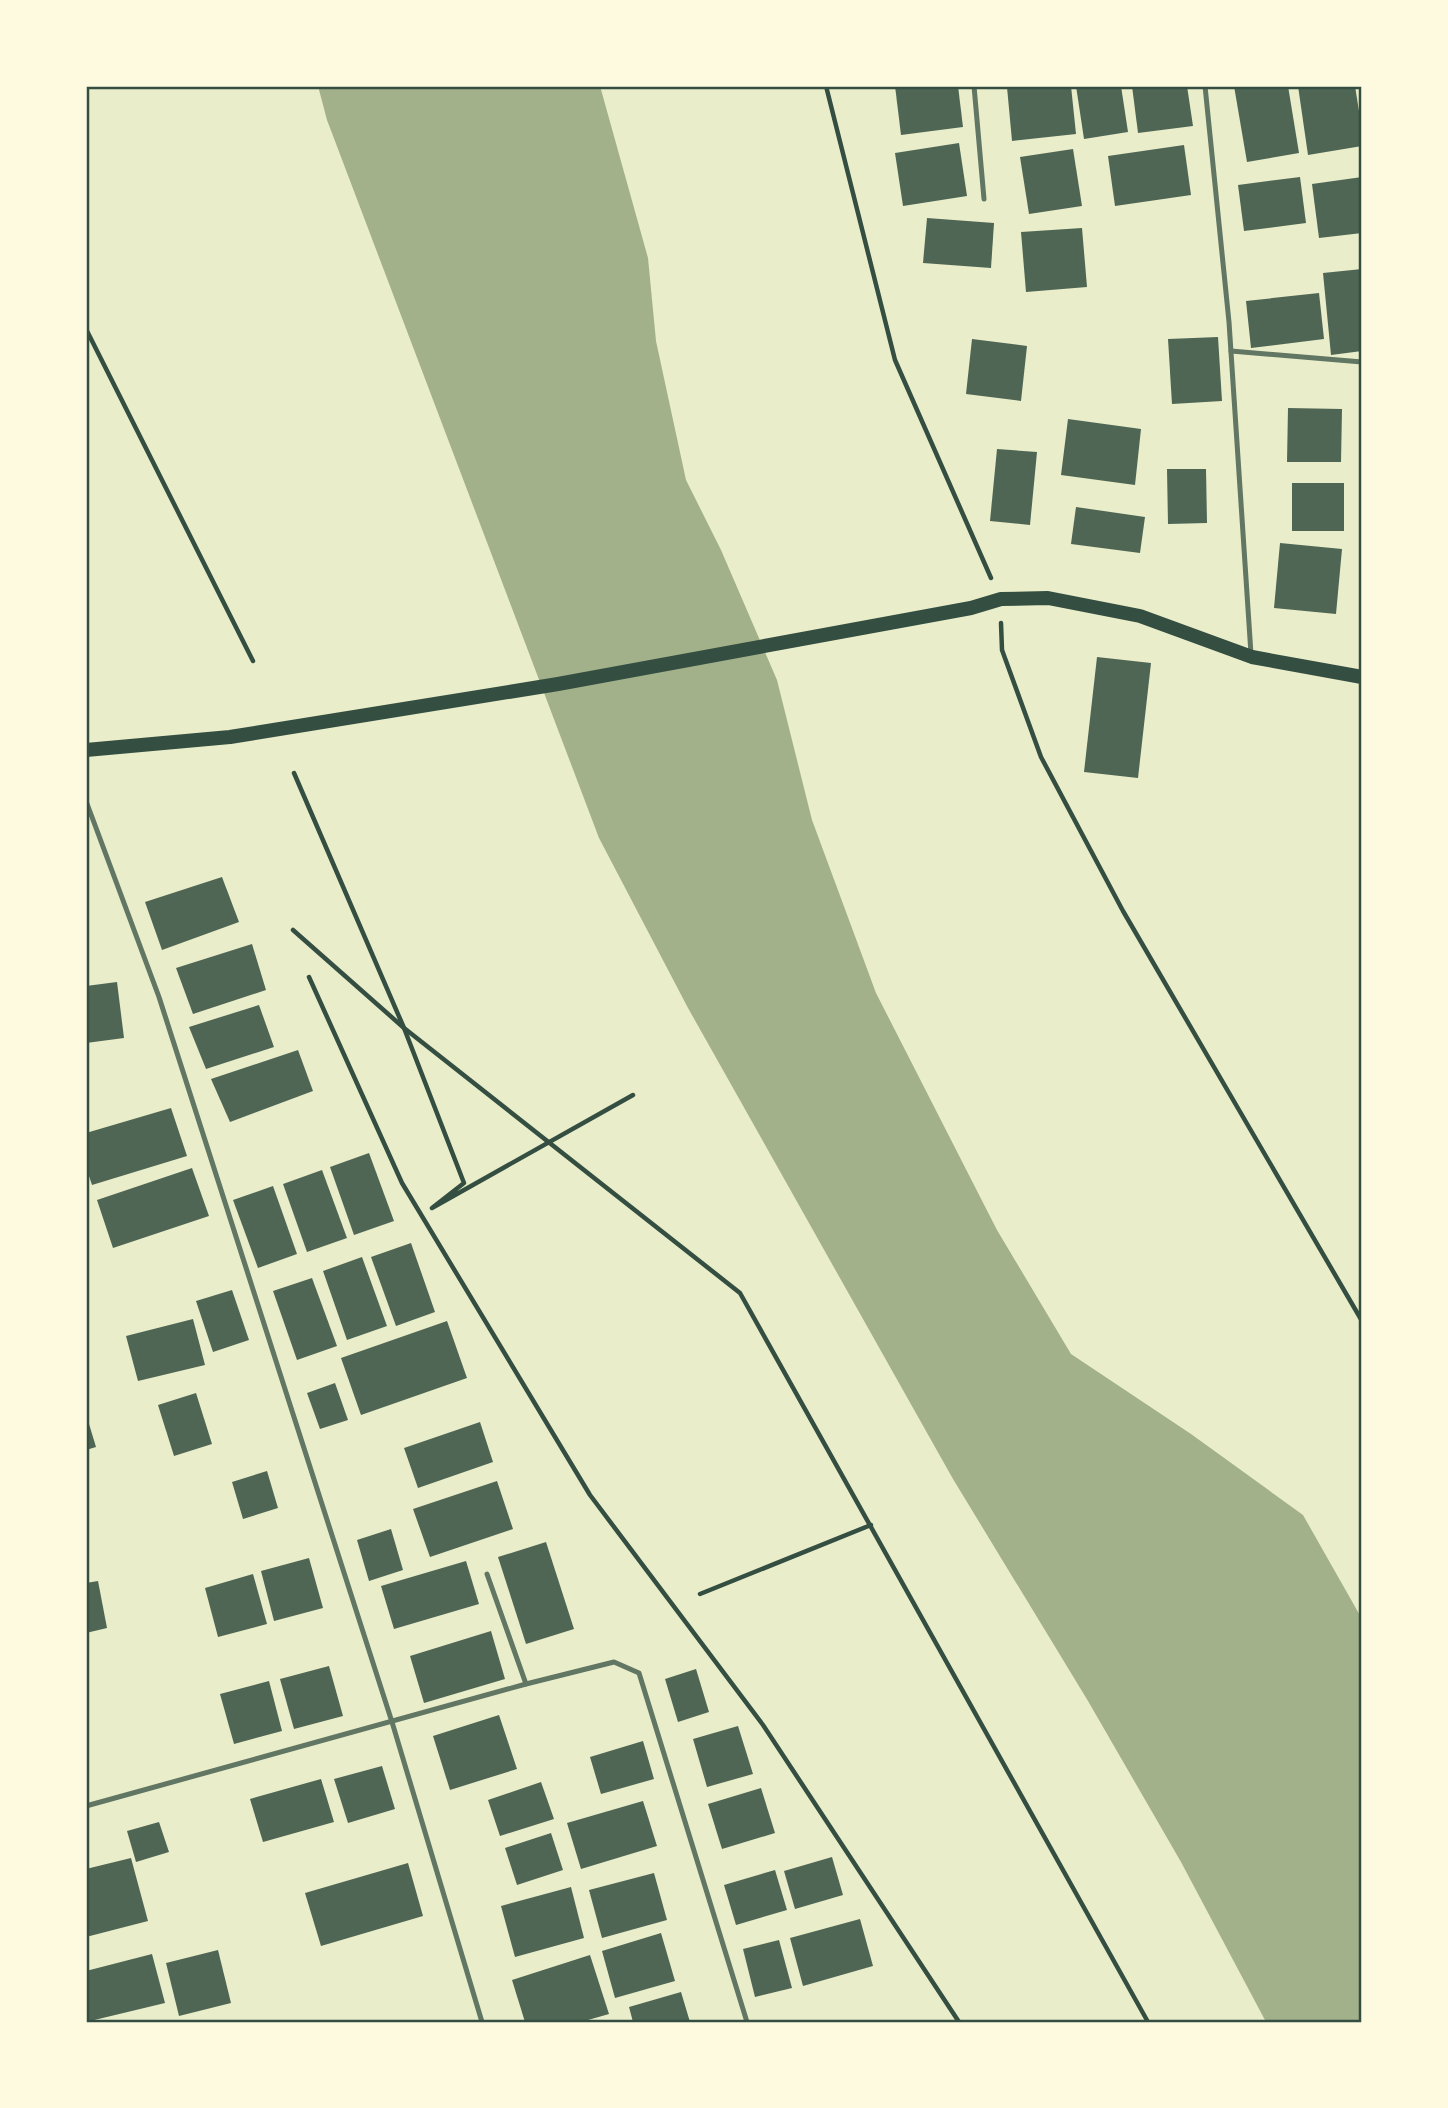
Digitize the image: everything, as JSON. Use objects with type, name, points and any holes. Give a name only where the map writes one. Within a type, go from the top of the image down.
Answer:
[{"type":"main road","points":[[86,750],[230,737],[558,684],[971,608],[1001,599],[1048,598],[1140,616],[1252,657],[1362,677]]},
{"type":"lane","points":[[974,86],[985,199]]},
{"type":"lane","points":[[1205,86],[1231,351],[1252,657]]},
{"type":"lane","points":[[1231,351],[1362,362]]},
{"type":"lane","points":[[86,801],[159,997],[393,1722],[482,2022]]},
{"type":"lane","points":[[487,1574],[526,1684]]},
{"type":"lane","points":[[86,1806],[614,1662],[639,1673],[747,2022]]},
{"type":"path","points":[[826,86],[895,360],[1001,599],[1002,650],[1041,757],[1123,911],[1362,1321]]},
{"type":"path","points":[[86,330],[253,661]]},
{"type":"path","points":[[294,773],[404,1028],[464,1184],[432,1208],[633,1095]]},
{"type":"path","points":[[293,930],[404,1028],[740,1293],[1148,2022]]},
{"type":"path","points":[[309,977],[402,1183],[590,1495],[763,1725],[959,2022]]},
{"type":"path","points":[[700,1594],[871,1525]]},
{"type":"shaded area","points":[[318,86],[600,86],[648,258],[656,341],[686,480],[721,550],[777,680],[812,820],[876,993],[997,1230],[1071,1354],[1191,1434],[1303,1515],[1362,1619],[1362,2022],[1266,2022],[1181,1862],[1088,1701],[953,1479],[688,1008],[599,838],[327,120]]},
{"type":"building","points":[[895,86],[958,86],[963,127],[901,135]]},
{"type":"building","points":[[1071,86],[1076,134],[1012,141],[1007,87]]},
{"type":"building","points":[[1076,86],[1121,86],[1128,132],[1084,139]]},
{"type":"building","points":[[1132,86],[1187,86],[1193,126],[1138,133]]},
{"type":"building","points":[[1234,86],[1288,86],[1299,153],[1247,162]]},
{"type":"building","points":[[1298,86],[1355,86],[1362,146],[1308,155]]},
{"type":"building","points":[[959,143],[967,196],[903,206],[895,153]]},
{"type":"building","points":[[1184,145],[1191,195],[1115,206],[1108,156]]},
{"type":"building","points":[[1073,149],[1082,206],[1029,214],[1020,157]]},
{"type":"building","points":[[1300,177],[1306,223],[1244,231],[1238,185]]},
{"type":"building","points":[[1362,177],[1362,233],[1319,238],[1312,184]]},
{"type":"building","points":[[927,218],[994,223],[991,268],[923,263]]},
{"type":"building","points":[[1082,228],[1087,287],[1026,292],[1021,232]]},
{"type":"building","points":[[1362,269],[1362,351],[1331,355],[1323,273]]},
{"type":"building","points":[[1319,293],[1324,339],[1251,348],[1246,301]]},
{"type":"building","points":[[1218,337],[1222,401],[1172,404],[1168,339]]},
{"type":"building","points":[[972,339],[1027,346],[1021,401],[966,394]]},
{"type":"building","points":[[1288,408],[1342,409],[1341,462],[1287,462]]},
{"type":"building","points":[[1068,419],[1141,429],[1135,485],[1061,475]]},
{"type":"building","points":[[997,449],[1037,452],[1030,525],[990,521]]},
{"type":"building","points":[[1167,469],[1206,469],[1207,523],[1168,524]]},
{"type":"building","points":[[1292,483],[1344,483],[1344,531],[1292,531]]},
{"type":"building","points":[[1076,507],[1145,517],[1140,553],[1071,544]]},
{"type":"building","points":[[1280,543],[1342,549],[1336,614],[1274,608]]},
{"type":"building","points":[[1097,657],[1151,663],[1138,778],[1084,772]]},
{"type":"building","points":[[222,877],[239,922],[162,950],[145,902]]},
{"type":"building","points":[[252,944],[266,990],[193,1014],[176,968]]},
{"type":"building","points":[[117,982],[124,1038],[86,1043],[86,986]]},
{"type":"building","points":[[259,1005],[274,1047],[206,1069],[189,1027]]},
{"type":"building","points":[[298,1050],[313,1091],[230,1122],[211,1079]]},
{"type":"building","points":[[171,1108],[187,1156],[92,1185],[86,1167],[86,1133]]},
{"type":"building","points":[[369,1153],[394,1221],[354,1235],[330,1167]]},
{"type":"building","points":[[192,1168],[209,1216],[113,1248],[97,1200]]},
{"type":"building","points":[[322,1170],[347,1238],[307,1252],[283,1184]]},
{"type":"building","points":[[273,1186],[297,1254],[258,1268],[233,1200]]},
{"type":"building","points":[[411,1243],[435,1312],[396,1326],[371,1257]]},
{"type":"building","points":[[362,1257],[387,1326],[347,1340],[323,1271]]},
{"type":"building","points":[[312,1278],[337,1346],[297,1360],[273,1291]]},
{"type":"building","points":[[232,1290],[249,1340],[213,1352],[196,1301]]},
{"type":"building","points":[[193,1319],[205,1365],[138,1381],[126,1336]]},
{"type":"building","points":[[447,1321],[467,1378],[361,1415],[341,1358]]},
{"type":"building","points":[[335,1383],[348,1420],[320,1429],[307,1393]]},
{"type":"building","points":[[196,1393],[212,1444],[174,1456],[158,1405]]},
{"type":"building","points":[[86,1414],[96,1447],[86,1450]]},
{"type":"building","points":[[480,1422],[493,1462],[418,1488],[404,1448]]},
{"type":"building","points":[[267,1471],[278,1508],[243,1519],[232,1482]]},
{"type":"building","points":[[497,1481],[513,1529],[430,1557],[413,1509]]},
{"type":"building","points":[[391,1529],[403,1570],[369,1581],[357,1540]]},
{"type":"building","points":[[546,1542],[574,1629],[526,1644],[498,1557]]},
{"type":"building","points":[[309,1558],[323,1608],[274,1621],[261,1571]]},
{"type":"building","points":[[466,1561],[479,1604],[394,1629],[381,1586]]},
{"type":"building","points":[[253,1574],[267,1624],[218,1637],[205,1588]]},
{"type":"building","points":[[98,1581],[107,1628],[86,1633],[86,1583]]},
{"type":"building","points":[[491,1631],[505,1679],[424,1703],[410,1656]]},
{"type":"building","points":[[329,1666],[343,1716],[294,1729],[280,1679]]},
{"type":"building","points":[[696,1669],[709,1712],[678,1722],[665,1679]]},
{"type":"building","points":[[269,1681],[282,1731],[234,1744],[220,1694]]},
{"type":"building","points":[[499,1715],[517,1769],[450,1790],[433,1736]]},
{"type":"building","points":[[738,1726],[753,1774],[707,1787],[693,1739]]},
{"type":"building","points":[[643,1741],[654,1779],[601,1794],[590,1757]]},
{"type":"building","points":[[382,1766],[395,1809],[348,1823],[334,1779]]},
{"type":"building","points":[[321,1779],[334,1822],[263,1842],[250,1799]]},
{"type":"building","points":[[541,1782],[554,1819],[500,1836],[488,1800]]},
{"type":"building","points":[[761,1788],[775,1833],[722,1849],[708,1804]]},
{"type":"building","points":[[643,1801],[657,1846],[581,1869],[567,1823]]},
{"type":"building","points":[[159,1822],[169,1852],[136,1862],[127,1831]]},
{"type":"building","points":[[551,1833],[563,1870],[517,1885],[505,1848]]},
{"type":"building","points":[[832,1857],[843,1895],[795,1909],[784,1871]]},
{"type":"building","points":[[131,1858],[148,1921],[86,1937],[86,1869]]},
{"type":"building","points":[[408,1863],[423,1916],[321,1946],[305,1893]]},
{"type":"building","points":[[775,1870],[787,1910],[736,1925],[724,1885]]},
{"type":"building","points":[[654,1873],[667,1920],[602,1938],[589,1890]]},
{"type":"building","points":[[571,1887],[584,1938],[515,1957],[501,1906]]},
{"type":"building","points":[[860,1919],[873,1966],[803,1986],[790,1938]]},
{"type":"building","points":[[661,1933],[675,1981],[615,1998],[602,1951]]},
{"type":"building","points":[[779,1940],[792,1988],[755,1997],[743,1949]]},
{"type":"building","points":[[218,1950],[231,2003],[179,2016],[166,1963]]},
{"type":"building","points":[[152,1954],[165,2003],[86,2022],[86,1971]]},
{"type":"building","points":[[590,1955],[609,2014],[581,2022],[525,2022],[512,1980]]},
{"type":"building","points":[[681,1992],[690,2022],[633,2022],[629,2007]]}]
